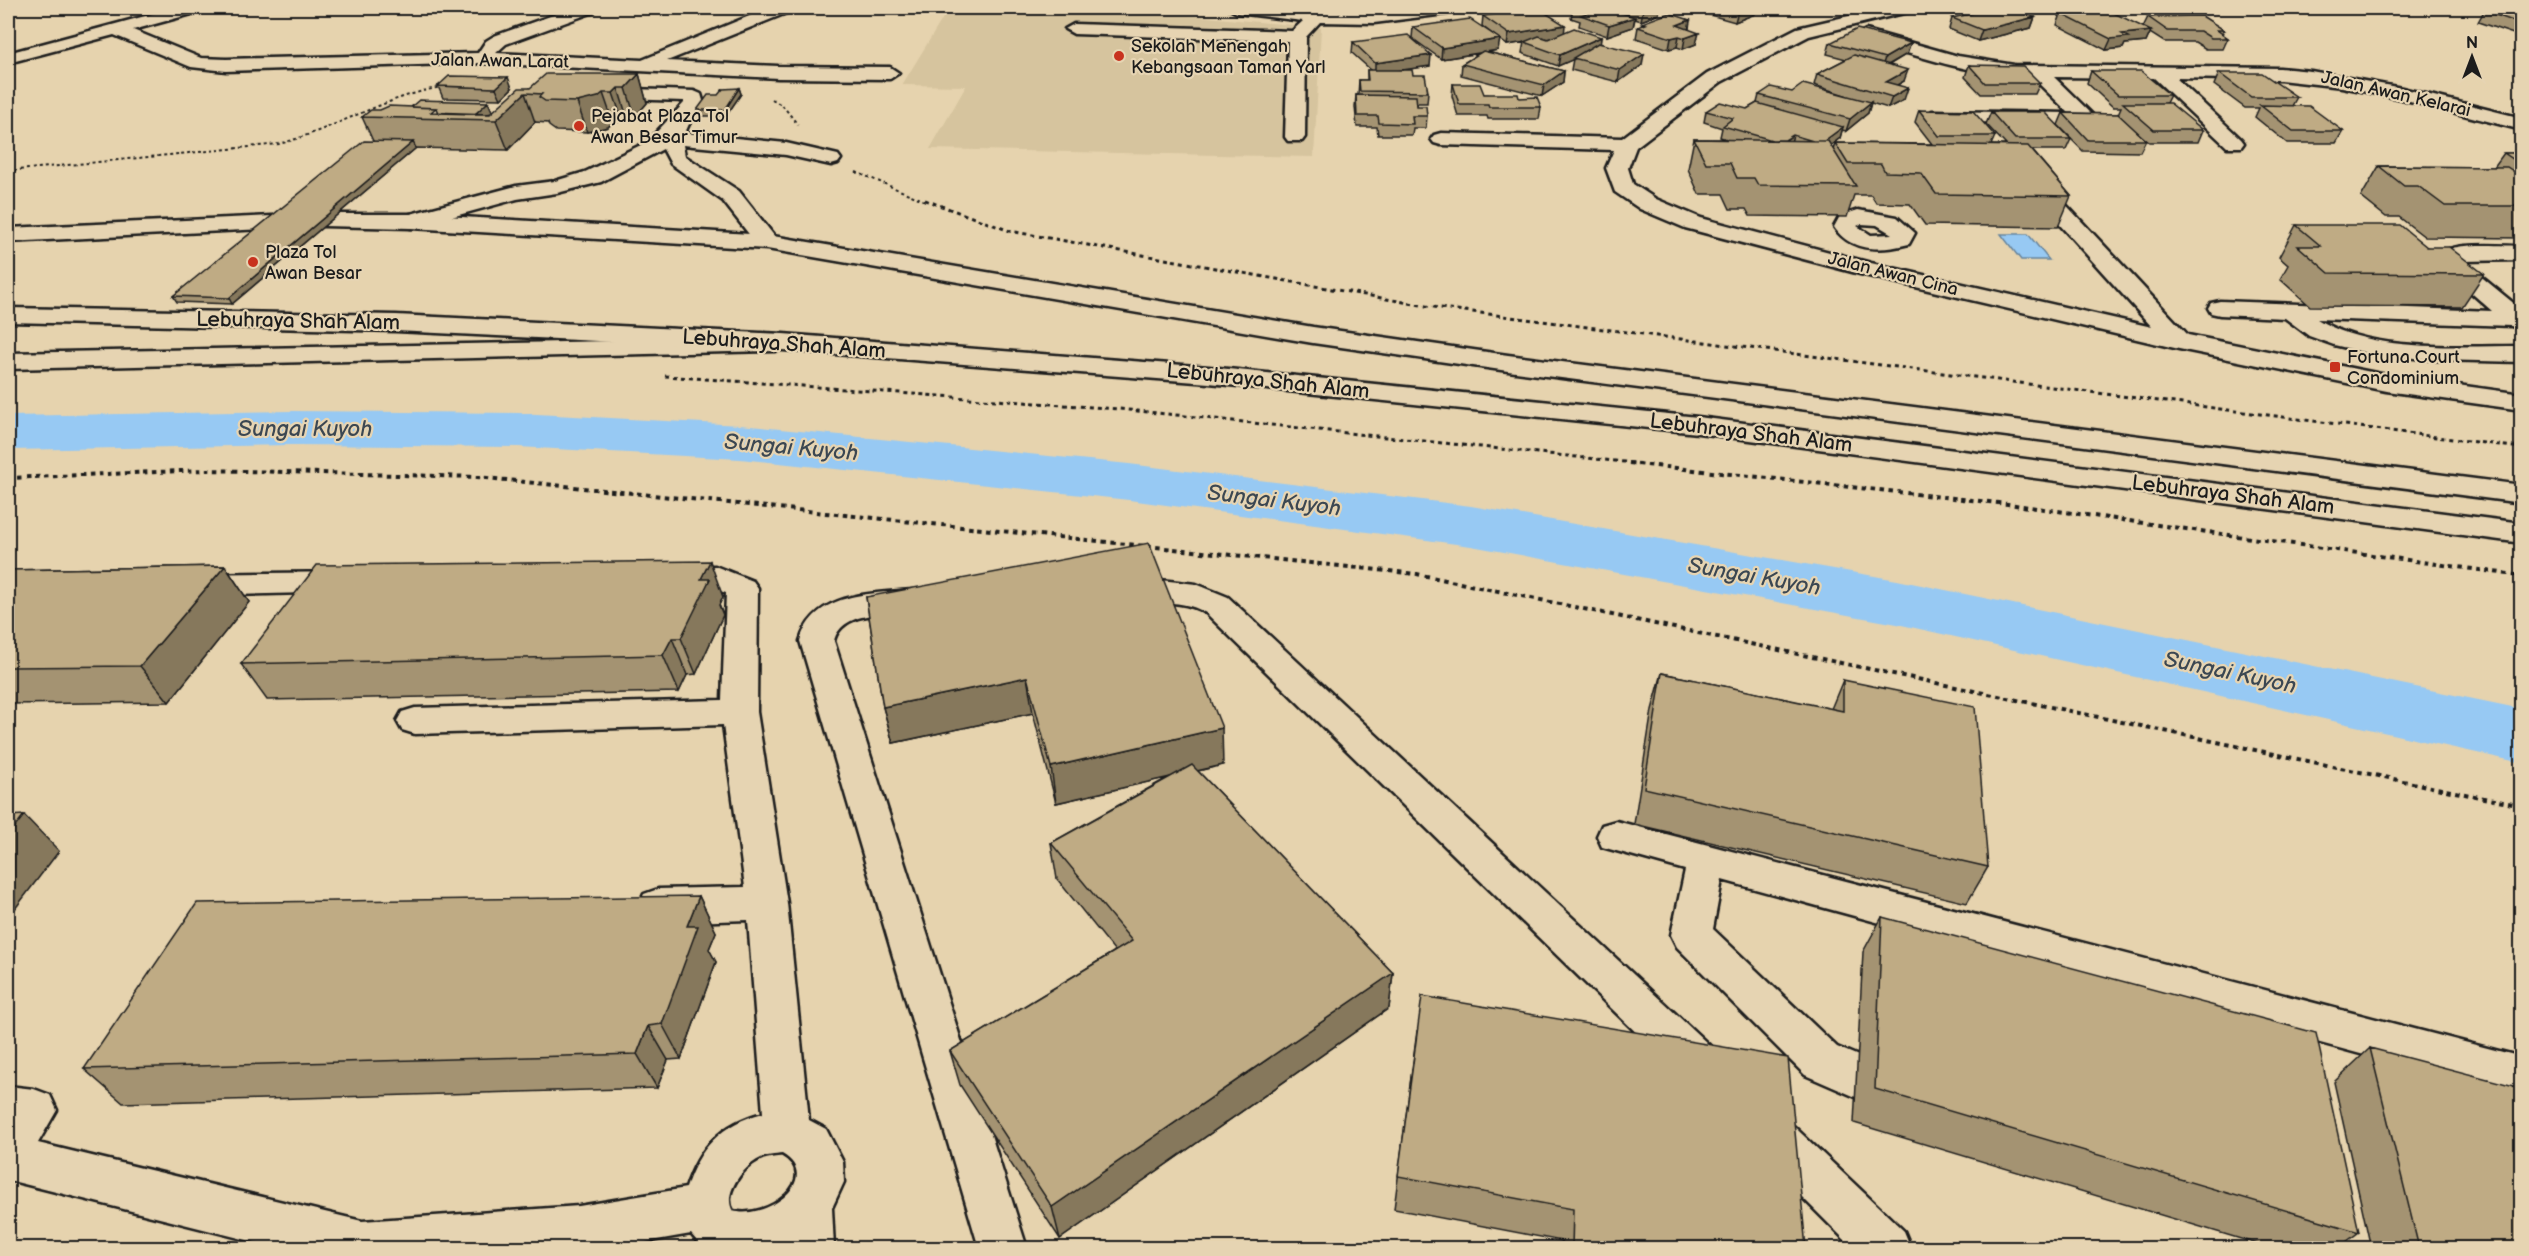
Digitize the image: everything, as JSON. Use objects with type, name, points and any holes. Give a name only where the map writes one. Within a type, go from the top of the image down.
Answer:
[{"type":"main road","points":[[8,58],[193,8]]},
{"type":"main road","points":[[483,58],[492,45],[500,40],[588,8]]},
{"type":"main road","points":[[641,66],[783,8]]},
{"type":"main road","points":[[1237,8],[1322,12],[1374,18],[1453,8]]},
{"type":"main road","points":[[1441,139],[1627,144],[1714,78],[1803,32],[1832,19],[1902,8]]},
{"type":"main road","points":[[1295,137],[1297,36],[1322,12]]},
{"type":"main road","name":"Jalan Awan Kelarai","points":[[1832,19],[1956,61],[2014,71],[2280,74],[2323,77],[2366,85],[2522,124]]},
{"type":"main road","name":"Jalan Awan Larat","points":[[116,29],[198,63],[226,65],[483,58],[641,66],[890,73]]},
{"type":"main road","points":[[1074,29],[1297,36]]},
{"type":"main road","points":[[1939,115],[2087,119],[2038,72]]},
{"type":"main road","points":[[2160,74],[2234,143]]},
{"type":"main road","points":[[411,221],[516,193],[557,187],[593,177],[654,146],[676,131],[694,104],[694,98],[687,95],[581,94]]},
{"type":"main road","points":[[676,131],[786,149],[831,159]]},
{"type":"main road","points":[[676,131],[672,153],[678,160],[731,196],[767,242]]},
{"type":"main road","name":"Jalan Awan Cina","points":[[1627,144],[1617,168],[1623,187],[1648,204],[1693,223],[1868,269],[2179,341],[2386,383],[2522,402]]},
{"type":"main road","points":[[2021,170],[2179,341]]},
{"type":"main road","name":"Lebuhraya Shah Alam","points":[[331,221],[411,221],[767,242],[1313,335],[1428,352],[2522,494]]},
{"type":"main road","points":[[8,235],[272,222]]},
{"type":"main road","points":[[1868,269],[1876,243]]},
{"type":"main road","points":[[2520,321],[2445,259],[2456,254],[2522,253]]},
{"type":"main road","points":[[2220,308],[2520,321]]},
{"type":"main road","points":[[2292,312],[2309,327],[2345,340],[2412,352],[2522,354]]},
{"type":"main road","name":"Lebuhraya Shah Alam","points":[[8,315],[396,323],[832,346],[1209,375],[1698,425],[2522,533]]},
{"type":"main road","points":[[8,361],[832,346]]},
{"type":"main road","points":[[644,577],[715,576],[742,588],[738,712],[767,903],[786,1132]]},
{"type":"main road","points":[[160,585],[384,582]]},
{"type":"main road","points":[[1085,592],[1177,592],[1199,596],[1217,605],[1608,975],[1887,1248]]},
{"type":"main road","points":[[946,596],[837,613],[818,630],[817,641],[1003,1248]]},
{"type":"main road","points":[[415,721],[738,712]]},
{"type":"main road","points":[[1616,836],[2433,1052],[2522,1078]]},
{"type":"main road","points":[[1707,860],[1691,935],[1821,1061],[1930,1108]]},
{"type":"main road","points":[[617,907],[767,903]]},
{"type":"main road","points":[[8,1107],[34,1110],[8,1147]]},
{"type":"main road","points":[[8,1158],[362,1245],[579,1230],[716,1230],[738,1241],[757,1241],[777,1235],[794,1224],[809,1229],[821,1180],[821,1167],[810,1144],[786,1132],[753,1137],[736,1147],[712,1175],[707,1192],[716,1230]]},
{"type":"path","points":[[8,171],[279,144],[299,140],[410,93],[447,86]]},
{"type":"path","points":[[768,97],[783,106],[816,150],[831,159],[933,204],[1010,231],[1426,306],[2522,448]]},
{"type":"path","points":[[662,375],[1119,409],[1603,460],[2008,504],[2522,576]]},
{"type":"path","points":[[8,478],[206,470],[477,477],[1417,574],[2522,806]]},
{"type":"shaded area","name":"Sekolah Menengah Kebangsaan Taman Yarl","points":[[949,8],[1116,8],[1321,28],[1314,157],[930,149],[966,86],[902,85]]},
{"type":"water","points":[[2001,234],[2028,234],[2049,260],[2021,260]]},
{"type":"building","points":[[1538,8],[1565,25],[1509,34],[1483,16]]},
{"type":"building","points":[[1573,8],[1605,8],[1635,17],[1609,25],[1581,15],[1588,13]]},
{"type":"building","points":[[1725,8],[1747,8],[1738,11]]},
{"type":"building","points":[[1997,8],[2010,8],[2035,17],[1982,30],[1952,18]]},
{"type":"building","points":[[2067,8],[2106,9],[2151,31],[2122,34],[2128,37],[2111,39],[2061,14],[2076,12]]},
{"type":"building","points":[[2522,8],[2522,24],[2484,11]]},
{"type":"building","points":[[1669,13],[1690,20],[1677,25],[1699,33],[1685,38],[1679,36],[1671,38],[1638,27],[1646,24],[1642,23]]},
{"type":"building","points":[[2202,16],[2224,30],[2217,30],[2228,38],[2211,38],[2200,31],[2168,31],[2148,17]]},
{"type":"building","points":[[1470,19],[1500,39],[1442,48],[1413,27]]},
{"type":"building","points":[[1574,28],[1601,37],[1560,55],[1524,42],[1539,36],[1548,39]]},
{"type":"building","points":[[1857,29],[1911,43],[1885,58],[1830,43]]},
{"type":"building","points":[[1408,35],[1431,55],[1375,63],[1353,42]]},
{"type":"building","points":[[1598,43],[1644,54],[1620,70],[1573,58]]},
{"type":"building","points":[[1483,51],[1564,71],[1544,85],[1462,64]]},
{"type":"building","points":[[1854,55],[1908,70],[1886,82],[1908,88],[1892,97],[1817,74]]},
{"type":"building","points":[[1969,65],[2023,66],[2040,83],[1985,83]]},
{"type":"building","points":[[1367,70],[1412,70],[1413,75],[1425,75],[1428,92],[1360,91],[1359,80],[1368,80]]},
{"type":"building","points":[[2091,71],[2141,71],[2170,95],[2118,95]]},
{"type":"building","points":[[2219,73],[2262,73],[2297,97],[2251,97]]},
{"type":"building","points":[[546,74],[639,74],[626,88],[618,88],[613,93],[603,93],[598,97],[577,102],[545,101],[539,97],[542,94],[525,93],[496,120],[362,117],[371,110],[380,110],[389,106],[436,108],[431,112],[490,114],[519,88],[530,88]]},
{"type":"building","points":[[449,76],[508,77],[496,88],[438,86]]},
{"type":"building","points":[[1453,84],[1480,84],[1484,94],[1518,94],[1519,98],[1537,97],[1541,107],[1489,107],[1488,104],[1459,104]]},
{"type":"building","points":[[1803,84],[1871,102],[1850,119],[1759,95],[1771,87],[1792,92]]},
{"type":"building","points":[[739,88],[725,110],[697,110],[708,95],[718,95],[723,89]]},
{"type":"building","points":[[1356,95],[1416,96],[1417,106],[1426,106],[1427,116],[1412,116],[1413,124],[1379,123],[1378,116],[1357,116]]},
{"type":"building","points":[[419,100],[488,102],[475,114],[438,113],[436,108],[411,107]]},
{"type":"building","points":[[1720,102],[1747,109],[1757,103],[1843,127],[1824,141],[1813,141],[1793,135],[1785,140],[1772,140],[1723,126],[1733,118],[1706,111]]},
{"type":"building","points":[[2123,103],[2170,103],[2203,130],[2154,130]]},
{"type":"building","points":[[2260,105],[2309,106],[2343,131],[2293,131]]},
{"type":"building","points":[[1919,110],[1973,111],[1995,136],[1939,136]]},
{"type":"building","points":[[1991,112],[2045,112],[2071,139],[2015,139]]},
{"type":"building","points":[[2063,113],[2118,114],[2146,140],[2088,140]]},
{"type":"building","points":[[1694,139],[1828,141],[1856,186],[1758,185],[1754,178],[1737,178],[1730,163],[1706,163]]},
{"type":"building","name":"Plaza Tol Awan Besar","points":[[364,141],[413,142],[229,298],[173,296]]},
{"type":"building","points":[[1835,143],[2028,146],[2071,196],[1936,194],[1921,173],[1885,172],[1881,164],[1848,164]]},
{"type":"building","points":[[2504,153],[2522,153],[2522,165]]},
{"type":"building","points":[[2379,166],[2507,167],[2522,177],[2522,206],[2445,206],[2418,186],[2404,186]]},
{"type":"building","points":[[2296,225],[2400,225],[2427,247],[2449,247],[2484,274],[2329,273],[2298,246],[2321,246]]},
{"type":"building","points":[[1149,543],[1222,728],[1051,767],[1027,677],[883,707],[866,597]]},
{"type":"building","points":[[710,561],[701,579],[710,579],[681,638],[672,638],[663,655],[241,664],[317,565]]},
{"type":"building","points":[[225,566],[140,666],[8,667],[8,570]]},
{"type":"building","points":[[1662,673],[1843,711],[1843,680],[1975,707],[1988,867],[1644,788]]},
{"type":"building","points":[[1192,765],[1393,973],[1052,1207],[950,1051],[1132,941],[1051,843]]},
{"type":"building","points":[[24,815],[8,836],[8,816]]},
{"type":"building","points":[[699,896],[687,926],[698,926],[662,1024],[648,1026],[637,1054],[84,1069],[197,903]]},
{"type":"building","points":[[1882,917],[2316,1033],[2359,1232],[1875,1089]]},
{"type":"building","points":[[1422,996],[1788,1058],[1806,1248],[1572,1248],[1573,1209],[1398,1176]]},
{"type":"building","points":[[2370,1048],[2522,1088],[2522,1248],[2419,1248]]},
{"type":"waterway","name":"Sungai Kuyoh","points":[[8,433],[292,428],[518,430],[740,442],[1129,482],[1471,526],[1897,602],[2522,736]]},
{"type":"place","name":"Sekolah Menengah Kebangsaan Taman Yarl","points":[[1119,56]]},
{"type":"place","name":"Pejabat Plaza Tol Awan Besar Timur","points":[[579,126]]},
{"type":"place","name":"Plaza Tol Awan Besar","points":[[253,262]]},
{"type":"place","name":"Fortuna Court Condominium","points":[[2335,367]]}]
